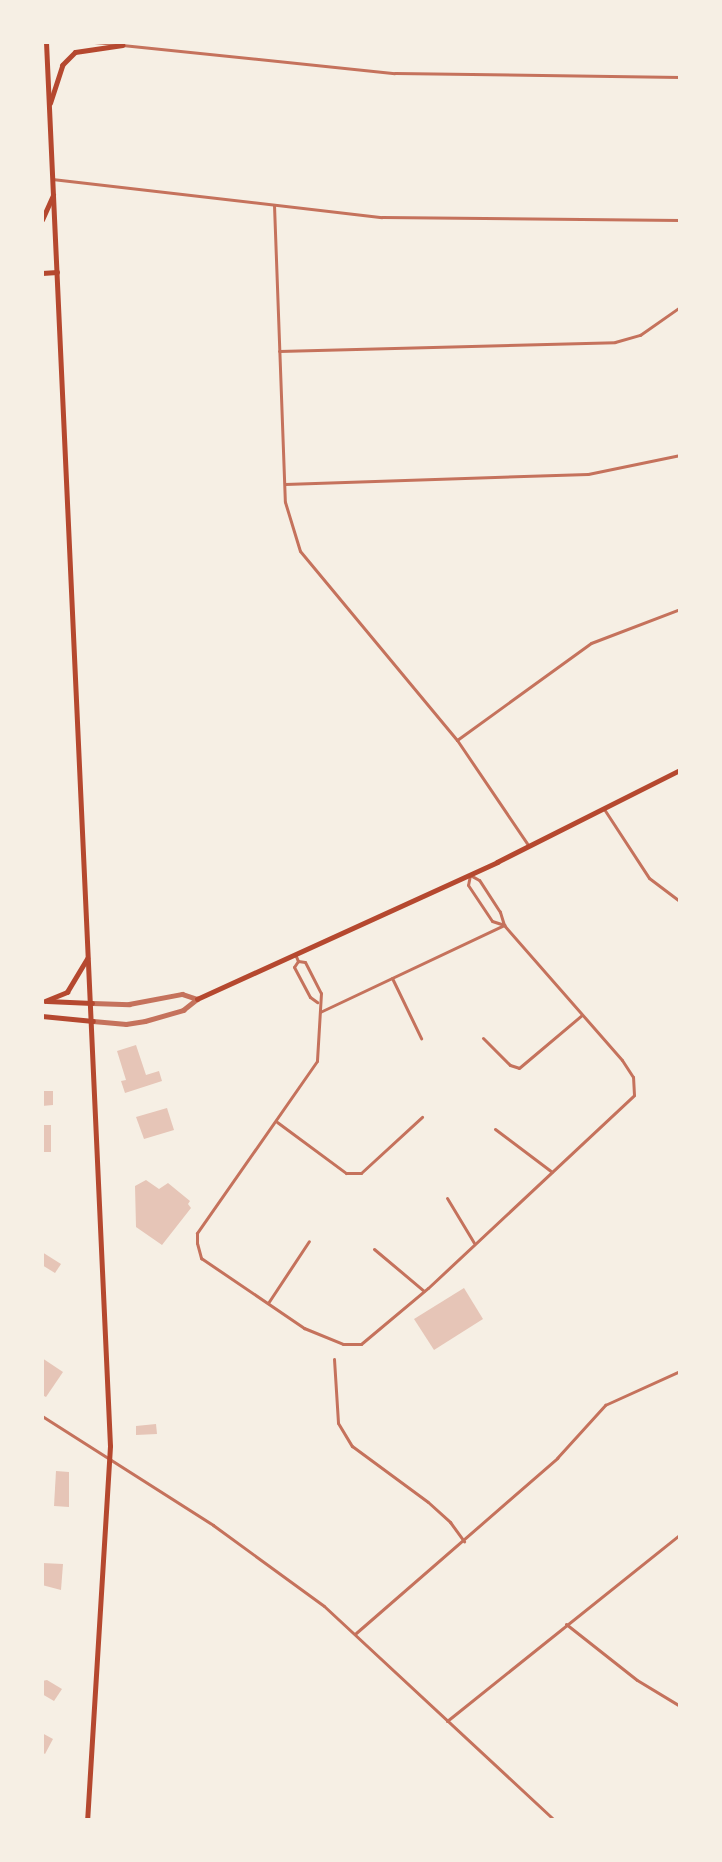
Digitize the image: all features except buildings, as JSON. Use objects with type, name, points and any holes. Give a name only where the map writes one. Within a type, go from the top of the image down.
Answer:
[{"type":"main road","points":[[46,42],[93,1021],[109,1455],[87,1820]]},
{"type":"main road","points":[[48,108],[62,65],[75,52],[122,45]]},
{"type":"main road","points":[[42,220],[53,195]]},
{"type":"main road","points":[[42,273],[58,272]]},
{"type":"main road","points":[[197,999],[470,875],[680,770]]},
{"type":"main road","points":[[43,1001],[67,992],[90,954]]},
{"type":"main road","points":[[43,1001],[92,1004]]},
{"type":"main road","points":[[42,1016],[93,1021]]},
{"type":"street","points":[[94,42],[394,73],[680,77]]},
{"type":"street","points":[[52,179],[274,205],[446,220],[680,220]]},
{"type":"street","points":[[274,205],[285,484],[290,523],[311,568],[457,740],[528,845]]},
{"type":"street","points":[[279,351],[615,342],[640,334],[680,307]]},
{"type":"street","points":[[285,484],[588,474],[680,455]]},
{"type":"street","points":[[457,740],[591,643],[680,609]]},
{"type":"street","points":[[604,808],[648,878],[680,901]]},
{"type":"street","points":[[298,961],[294,967],[310,997],[317,1002],[320,1012],[317,1061],[277,1122],[197,1233],[201,1258],[304,1328],[343,1344],[361,1344],[424,1291],[634,1095],[633,1077],[622,1060],[504,925],[500,912],[479,880],[470,875],[468,885],[492,921],[504,925]]},
{"type":"street","points":[[320,1012],[504,925]]},
{"type":"street","points":[[295,954],[298,961]]},
{"type":"street","points":[[298,961],[305,962],[321,993],[317,1002]]},
{"type":"street","points":[[392,978],[421,1038]]},
{"type":"street","points":[[92,1004],[129,1004],[182,994],[197,999]]},
{"type":"street","points":[[93,1021],[126,1024],[145,1021],[183,1010],[197,999]]},
{"type":"street","points":[[483,1038],[510,1065],[519,1068],[582,1015]]},
{"type":"street","points":[[277,1122],[346,1173],[361,1173],[422,1117]]},
{"type":"street","points":[[495,1129],[552,1172]]},
{"type":"street","points":[[447,1198],[474,1243]]},
{"type":"street","points":[[268,1303],[309,1241]]},
{"type":"street","points":[[374,1249],[424,1291]]},
{"type":"street","points":[[334,1359],[338,1424],[352,1446],[428,1502],[464,1541]]},
{"type":"street","points":[[356,1633],[557,1458],[604,1405],[680,1371]]},
{"type":"street","points":[[42,1416],[109,1455],[270,1564],[356,1633],[554,1820]]},
{"type":"street","points":[[447,1721],[680,1534]]},
{"type":"street","points":[[566,1624],[637,1680],[680,1706]]}]
